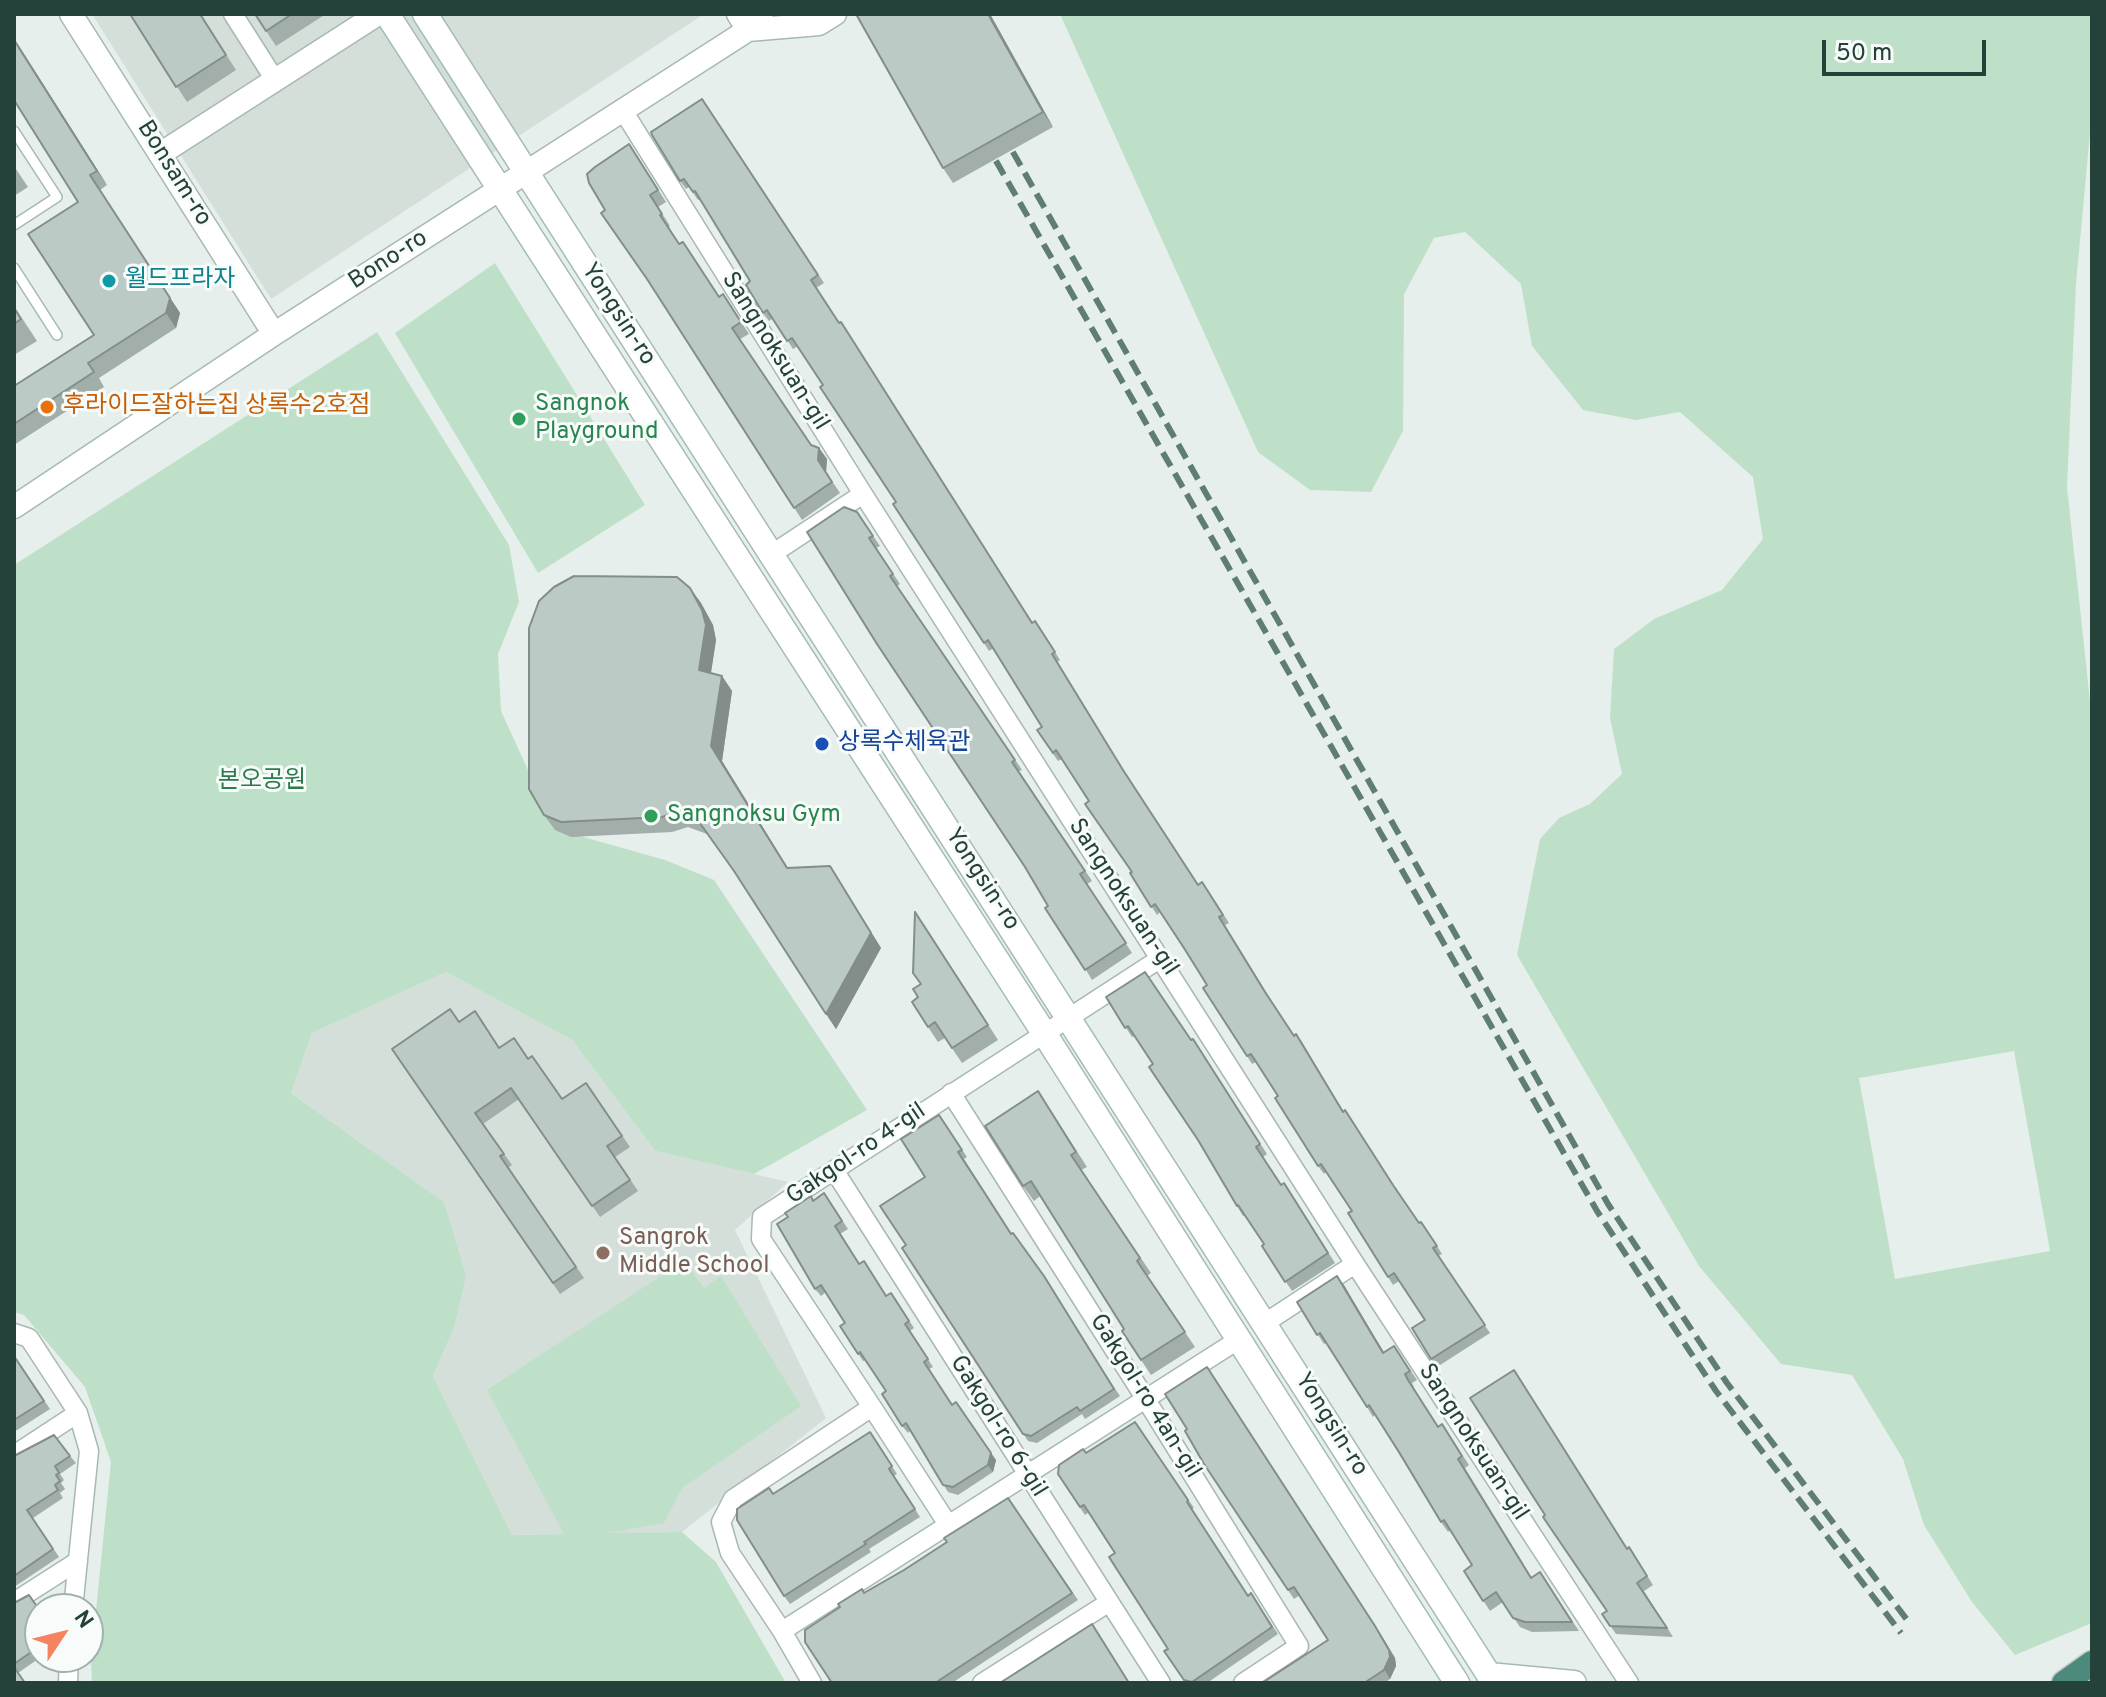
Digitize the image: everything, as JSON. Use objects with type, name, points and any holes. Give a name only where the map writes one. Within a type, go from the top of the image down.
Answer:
[{"type":"highway","points":[[2064,1683],[2092,1663]]},
{"type":"main road","name":"Yongsin-ro","points":[[387,14],[1044,1033],[1457,1683]]},
{"type":"main road","name":"Yongsin-ro","points":[[425,14],[1265,1323],[1482,1679],[1574,1683]]},
{"type":"street","name":"Bonsam-ro","points":[[71,14],[274,334]]},
{"type":"street","points":[[233,14],[275,80]]},
{"type":"street","points":[[160,154],[378,14]]},
{"type":"street","points":[[749,19],[819,24],[835,14]]},
{"type":"street","name":"Bono-ro","points":[[14,507],[274,334],[525,174],[749,19]]},
{"type":"street","name":"Sangnoksuan-gil","points":[[622,109],[863,494],[1355,1264],[1629,1683]]},
{"type":"street","points":[[772,554],[863,494]]},
{"type":"street","name":"Gakgol-ro 4-gil","points":[[872,1407],[761,1239],[762,1217],[1161,958]]},
{"type":"street","name":"Gakgol-ro 4an-gil","points":[[951,1093],[1299,1646],[1243,1683]]},
{"type":"street","name":"Gakgol-ro 6-gil","points":[[834,1170],[1161,1683]]},
{"type":"street","points":[[1265,1323],[1355,1264]]},
{"type":"street","points":[[14,1333],[29,1338],[78,1413],[89,1451],[75,1593]]},
{"type":"street","points":[[782,1631],[1238,1340]]},
{"type":"street","points":[[812,1683],[730,1553],[721,1522],[733,1499],[872,1407],[949,1526]]},
{"type":"street","points":[[14,1455],[78,1413]]},
{"type":"street","points":[[14,1602],[78,1561]]},
{"type":"street","points":[[982,1683],[1108,1603]]},
{"type":"lane","points":[[14,131],[57,197],[14,225]]},
{"type":"lane","points":[[14,268],[57,335]]},
{"type":"shaded area","points":[[92,14],[700,14],[701,16],[271,299]]},
{"type":"shaded area","name":"Sangrok Middle School","points":[[446,972],[572,1040],[655,1151],[788,1182],[735,1230],[826,1418],[682,1532],[512,1535],[433,1376],[454,1328],[444,1202],[291,1093],[312,1033]]},
{"type":"green space","points":[[1060,14],[2092,14],[2092,111],[2076,284],[2067,487],[2092,720],[2092,1623],[2015,1655],[1972,1602],[1924,1525],[1903,1459],[1852,1375],[1781,1364],[1699,1266],[1517,955],[1540,839],[1559,818],[1590,804],[1622,774],[1610,718],[1614,649],[1654,619],[1722,590],[1763,539],[1753,477],[1680,412],[1636,420],[1583,410],[1532,346],[1521,284],[1465,232],[1434,238],[1404,294],[1403,431],[1371,492],[1310,490],[1258,452]],"holes":[[[2014,1051],[2050,1251],[1895,1279],[1859,1078]]]},
{"type":"green space","name":"Sangnok Playground","points":[[495,263],[645,505],[538,573],[395,333]]},
{"type":"green space","name":"본오공원","points":[[377,332],[509,545],[519,602],[498,654],[501,711],[555,829],[665,860],[714,880],[867,1110],[754,1174],[655,1151],[572,1040],[446,972],[312,1033],[291,1093],[444,1202],[466,1276],[454,1328],[433,1376],[512,1535],[564,1534],[487,1390],[684,1261],[704,1288],[721,1276],[801,1406],[682,1488],[664,1523],[608,1533],[682,1532],[716,1562],[786,1683],[92,1683],[92,1673],[104,1673],[104,1593],[98,1593],[111,1462],[85,1387],[24,1315],[14,1312],[14,565]]},
{"type":"building","points":[[130,14],[200,14],[226,55],[176,87]]},
{"type":"building","points":[[255,14],[292,14],[266,31]]},
{"type":"building","points":[[856,14],[988,14],[1043,112],[943,168]]},
{"type":"building","points":[[14,40],[97,171],[90,175],[170,298],[166,313],[88,363],[94,372],[14,424],[14,386],[94,335],[28,234],[78,202],[14,100]]},
{"type":"building","points":[[702,99],[818,275],[811,280],[841,322],[1032,623],[1035,621],[1055,652],[1052,654],[1123,770],[1198,885],[1202,882],[1223,915],[1219,917],[1265,992],[1294,1036],[1296,1034],[1343,1112],[1345,1110],[1437,1246],[1433,1248],[1485,1325],[1431,1359],[1412,1328],[1425,1320],[1394,1273],[1388,1277],[1348,1213],[1352,1211],[1321,1164],[1318,1166],[1251,1054],[1247,1056],[1203,988],[1207,985],[1184,948],[1155,904],[1151,907],[1132,872],[1085,804],[1089,801],[1056,750],[1053,753],[1037,730],[1042,727],[988,640],[984,643],[893,504],[896,502],[820,387],[823,385],[792,338],[787,341],[767,310],[763,313],[746,285],[750,281],[695,191],[684,179],[680,181],[652,135],[651,132]]},
{"type":"building","points":[[629,144],[658,190],[650,195],[660,215],[679,244],[683,242],[719,297],[723,294],[741,322],[732,328],[811,445],[819,448],[818,460],[832,482],[794,508],[601,213],[605,210],[587,174]]},
{"type":"building","points":[[14,308],[21,319],[14,324]]},
{"type":"building","points":[[844,507],[857,512],[873,536],[869,538],[893,574],[890,576],[1015,760],[1012,762],[1085,871],[1080,874],[1126,943],[1085,970],[1045,908],[1048,906],[1025,867],[877,644],[807,532]]},
{"type":"building","name":"Sangnoksu Gym","points":[[574,576],[677,577],[690,588],[706,625],[699,670],[722,676],[711,746],[787,868],[830,866],[871,933],[826,1014],[697,819],[677,812],[662,817],[561,822],[544,815],[529,789],[529,628],[539,601],[554,587]]},
{"type":"building","points":[[915,912],[988,1025],[952,1048],[935,1022],[928,1027],[912,1002],[918,997],[913,989],[921,984],[913,973]]},
{"type":"building","points":[[1145,972],[1193,1039],[1260,1144],[1256,1147],[1281,1185],[1284,1183],[1328,1253],[1285,1282],[1262,1246],[1264,1244],[1149,1067],[1153,1064],[1106,997]]},
{"type":"building","points":[[450,1009],[459,1022],[475,1011],[499,1048],[514,1038],[528,1059],[532,1056],[562,1099],[586,1083],[622,1136],[607,1146],[630,1180],[592,1206],[511,1088],[475,1113],[504,1154],[500,1156],[576,1267],[553,1283],[392,1049]]},
{"type":"building","points":[[1038,1091],[1076,1152],[1071,1155],[1185,1332],[1141,1360],[1031,1181],[1023,1186],[985,1126]]},
{"type":"building","points":[[939,1115],[962,1150],[958,1152],[1011,1234],[1044,1276],[1114,1389],[1080,1411],[1077,1407],[1031,1436],[1023,1434],[902,1248],[906,1245],[880,1206],[925,1177],[901,1139]]},
{"type":"building","points":[[824,1193],[842,1221],[835,1226],[859,1264],[864,1261],[886,1296],[891,1293],[909,1321],[905,1324],[928,1359],[924,1362],[952,1405],[956,1402],[991,1453],[988,1465],[953,1487],[943,1485],[906,1423],[902,1426],[882,1394],[886,1391],[840,1326],[845,1323],[821,1285],[815,1289],[777,1224],[788,1217],[785,1213],[811,1196],[813,1201]]},
{"type":"building","points":[[1337,1276],[1383,1353],[1394,1346],[1410,1371],[1405,1374],[1408,1380],[1438,1427],[1442,1424],[1462,1456],[1458,1459],[1531,1578],[1540,1572],[1572,1622],[1525,1622],[1513,1618],[1496,1592],[1483,1601],[1464,1571],[1472,1565],[1444,1520],[1441,1522],[1369,1405],[1367,1407],[1297,1302]]},
{"type":"building","points":[[14,1356],[44,1401],[14,1420]]},
{"type":"building","points":[[1207,1367],[1389,1650],[1390,1657],[1384,1670],[1364,1683],[1262,1683],[1328,1640],[1294,1587],[1288,1590],[1204,1464],[1165,1394]]},
{"type":"building","points":[[1514,1370],[1647,1576],[1637,1583],[1667,1628],[1610,1626],[1602,1614],[1607,1611],[1543,1517],[1545,1515],[1470,1398]]},
{"type":"building","points":[[1135,1422],[1248,1596],[1251,1593],[1272,1627],[1192,1682],[1184,1680],[1164,1651],[1168,1649],[1109,1557],[1115,1553],[1084,1505],[1080,1507],[1058,1474],[1059,1465],[1083,1449],[1086,1453]]},
{"type":"building","points":[[870,1432],[915,1509],[784,1596],[737,1520],[737,1509],[769,1488],[773,1494]]},
{"type":"building","points":[[54,1435],[70,1456],[55,1466],[60,1481],[55,1485],[58,1490],[27,1510],[53,1549],[14,1576],[14,1456]]},
{"type":"building","points":[[1008,1498],[1072,1593],[935,1683],[832,1683],[805,1642],[805,1630],[840,1607],[838,1604],[904,1570],[947,1542],[944,1538]]},
{"type":"building","points":[[24,1598],[24,1657],[14,1664],[14,1603]]},
{"type":"building","points":[[1092,1624],[1129,1683],[1000,1683]]},
{"type":"building","points":[[14,1667],[25,1683],[14,1683]]},
{"type":"railway","points":[[1001,131],[1608,1204],[1727,1383],[1911,1625]]},
{"type":"railway","points":[[984,140],[1597,1211],[1716,1391],[1901,1633]]},
{"type":"place","name":"월드프라자","points":[[109,281]]},
{"type":"place","name":"후라이드잘하는집 상록수2호점","points":[[47,407]]},
{"type":"place","name":"Sangnok Playground","points":[[519,419]]},
{"type":"place","name":"상록수체육관","points":[[822,744]]},
{"type":"place","name":"Sangnoksu Gym","points":[[651,816]]},
{"type":"place","name":"Sangrok Middle School","points":[[603,1253]]}]
